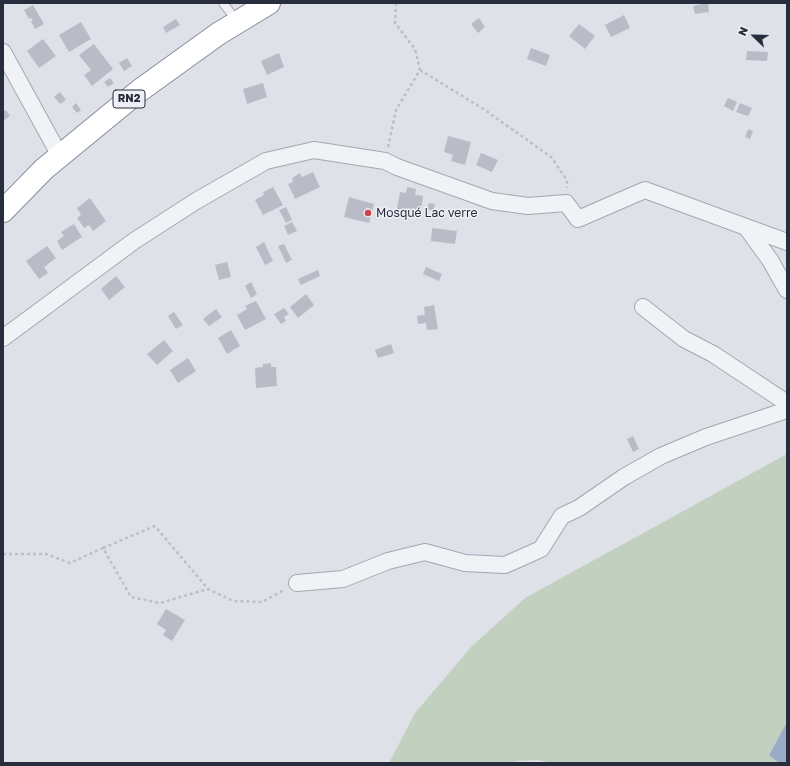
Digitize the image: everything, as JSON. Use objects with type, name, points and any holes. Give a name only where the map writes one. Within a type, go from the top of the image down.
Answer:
[{"type":"highway","name":"RN2","points":[[3,211],[44,169],[139,91],[238,22],[269,3]]},
{"type":"street","points":[[3,52],[60,156]]},
{"type":"street","points":[[3,338],[72,286],[163,222],[266,161],[314,150],[385,161],[397,167],[492,201],[528,206],[566,203],[578,219],[645,190],[787,242]]},
{"type":"street","points":[[746,227],[770,260],[787,290]]},
{"type":"street","points":[[643,307],[684,339],[727,362],[787,403]]},
{"type":"street","points":[[297,583],[343,578],[388,561],[425,552],[465,563],[505,565],[541,549],[562,516],[579,508],[624,477],[661,456],[706,437],[787,410]]},
{"type":"lane","points":[[223,3],[238,22]]},
{"type":"path","points":[[385,161],[396,110],[420,70],[416,49],[395,23],[396,3]]},
{"type":"path","points":[[420,70],[485,110],[551,157],[567,180],[566,203]]},
{"type":"path","points":[[3,554],[46,554],[70,563],[155,526],[208,589],[234,601],[262,602],[297,583]]},
{"type":"path","points":[[103,548],[130,597],[160,603],[208,589]]},
{"type":"green space","points":[[787,454],[787,722],[769,755],[779,763],[553,763],[538,760],[516,761],[514,763],[389,763],[415,713],[471,647],[525,598]]},
{"type":"water","points":[[787,722],[787,763],[779,763],[769,755]]},
{"type":"building","points":[[708,3],[709,12],[695,14],[693,6]]},
{"type":"building","points":[[33,5],[44,24],[35,29],[31,21],[33,20],[31,18],[29,19],[24,10]]},
{"type":"building","points":[[624,15],[630,28],[611,37],[605,25]]},
{"type":"building","points":[[479,18],[485,27],[478,33],[471,24]]},
{"type":"building","points":[[176,19],[180,25],[166,33],[163,27]]},
{"type":"building","points":[[81,22],[91,39],[69,52],[59,35]]},
{"type":"building","points":[[579,24],[595,36],[585,49],[569,36]]},
{"type":"building","points":[[43,39],[56,56],[39,68],[27,51]]},
{"type":"building","points":[[94,44],[113,69],[92,86],[84,75],[91,70],[79,55]]},
{"type":"building","points":[[531,48],[550,55],[546,66],[527,59]]},
{"type":"building","points":[[747,51],[768,52],[767,61],[746,60]]},
{"type":"building","points":[[279,53],[284,67],[267,75],[261,61]]},
{"type":"building","points":[[127,58],[132,66],[124,71],[119,63]]},
{"type":"building","points":[[110,78],[114,83],[108,87],[104,82]]},
{"type":"building","points":[[263,83],[267,97],[247,104],[243,89]]},
{"type":"building","points":[[60,92],[66,100],[60,104],[54,97]]},
{"type":"building","points":[[728,98],[737,102],[733,111],[724,106]]},
{"type":"building","points":[[76,103],[81,110],[77,113],[72,107]]},
{"type":"building","points":[[740,103],[752,108],[748,116],[736,112]]},
{"type":"building","points":[[6,110],[10,116],[3,121],[3,112]]},
{"type":"building","points":[[748,129],[753,131],[750,139],[745,137]]},
{"type":"building","points":[[448,136],[471,142],[465,165],[451,161],[453,155],[444,152]]},
{"type":"building","points":[[481,153],[498,160],[492,172],[476,165]]},
{"type":"building","points":[[313,172],[320,187],[295,199],[288,184],[293,182],[292,178],[300,173],[302,177]]},
{"type":"building","points":[[273,187],[283,205],[263,215],[255,200],[264,195],[263,192]]},
{"type":"building","points":[[407,187],[416,189],[415,195],[423,196],[421,212],[397,209],[400,192],[406,193]]},
{"type":"building","points":[[349,197],[374,204],[369,223],[344,217]]},
{"type":"building","points":[[90,198],[106,221],[93,231],[89,225],[84,228],[77,218],[81,215],[77,208]]},
{"type":"building","points":[[429,203],[435,204],[433,211],[427,209]]},
{"type":"building","points":[[286,207],[292,220],[286,223],[279,210]]},
{"type":"building","points":[[292,222],[297,231],[288,235],[284,226]]},
{"type":"building","points":[[74,224],[82,237],[62,250],[57,241],[64,236],[61,232]]},
{"type":"building","points":[[432,228],[457,231],[455,244],[431,241]]},
{"type":"building","points":[[264,242],[273,261],[265,265],[256,247]]},
{"type":"building","points":[[284,244],[292,260],[286,263],[278,246]]},
{"type":"building","points":[[47,246],[56,258],[44,267],[48,273],[39,279],[26,261]]},
{"type":"building","points":[[227,262],[231,277],[219,280],[215,265]]},
{"type":"building","points":[[426,267],[442,274],[439,281],[423,274]]},
{"type":"building","points":[[318,270],[320,276],[301,285],[298,279]]},
{"type":"building","points":[[116,276],[125,287],[109,300],[101,289]]},
{"type":"building","points":[[251,282],[257,294],[251,298],[245,286]]},
{"type":"building","points":[[306,294],[314,305],[298,318],[290,307]]},
{"type":"building","points":[[256,301],[266,319],[245,330],[237,315],[247,309],[245,306]]},
{"type":"building","points":[[434,305],[438,329],[427,330],[426,323],[418,324],[417,316],[425,315],[424,307]]},
{"type":"building","points":[[284,308],[289,314],[284,317],[286,321],[281,324],[274,314]]},
{"type":"building","points":[[216,309],[222,317],[209,326],[203,319]]},
{"type":"building","points":[[174,312],[183,325],[176,329],[168,316]]},
{"type":"building","points":[[231,330],[240,346],[227,354],[218,338]]},
{"type":"building","points":[[164,340],[173,351],[157,365],[147,354]]},
{"type":"building","points":[[391,344],[394,353],[378,358],[375,350]]},
{"type":"building","points":[[188,358],[196,371],[178,383],[170,370]]},
{"type":"building","points":[[271,363],[271,367],[276,367],[277,386],[256,388],[255,368],[263,367],[263,364]]},
{"type":"building","points":[[633,436],[639,449],[633,452],[627,439]]},
{"type":"building","points":[[166,609],[185,620],[172,641],[163,635],[166,630],[157,624]]},
{"type":"place","name":"Mosqué Lac verre","points":[[368,213]]}]
